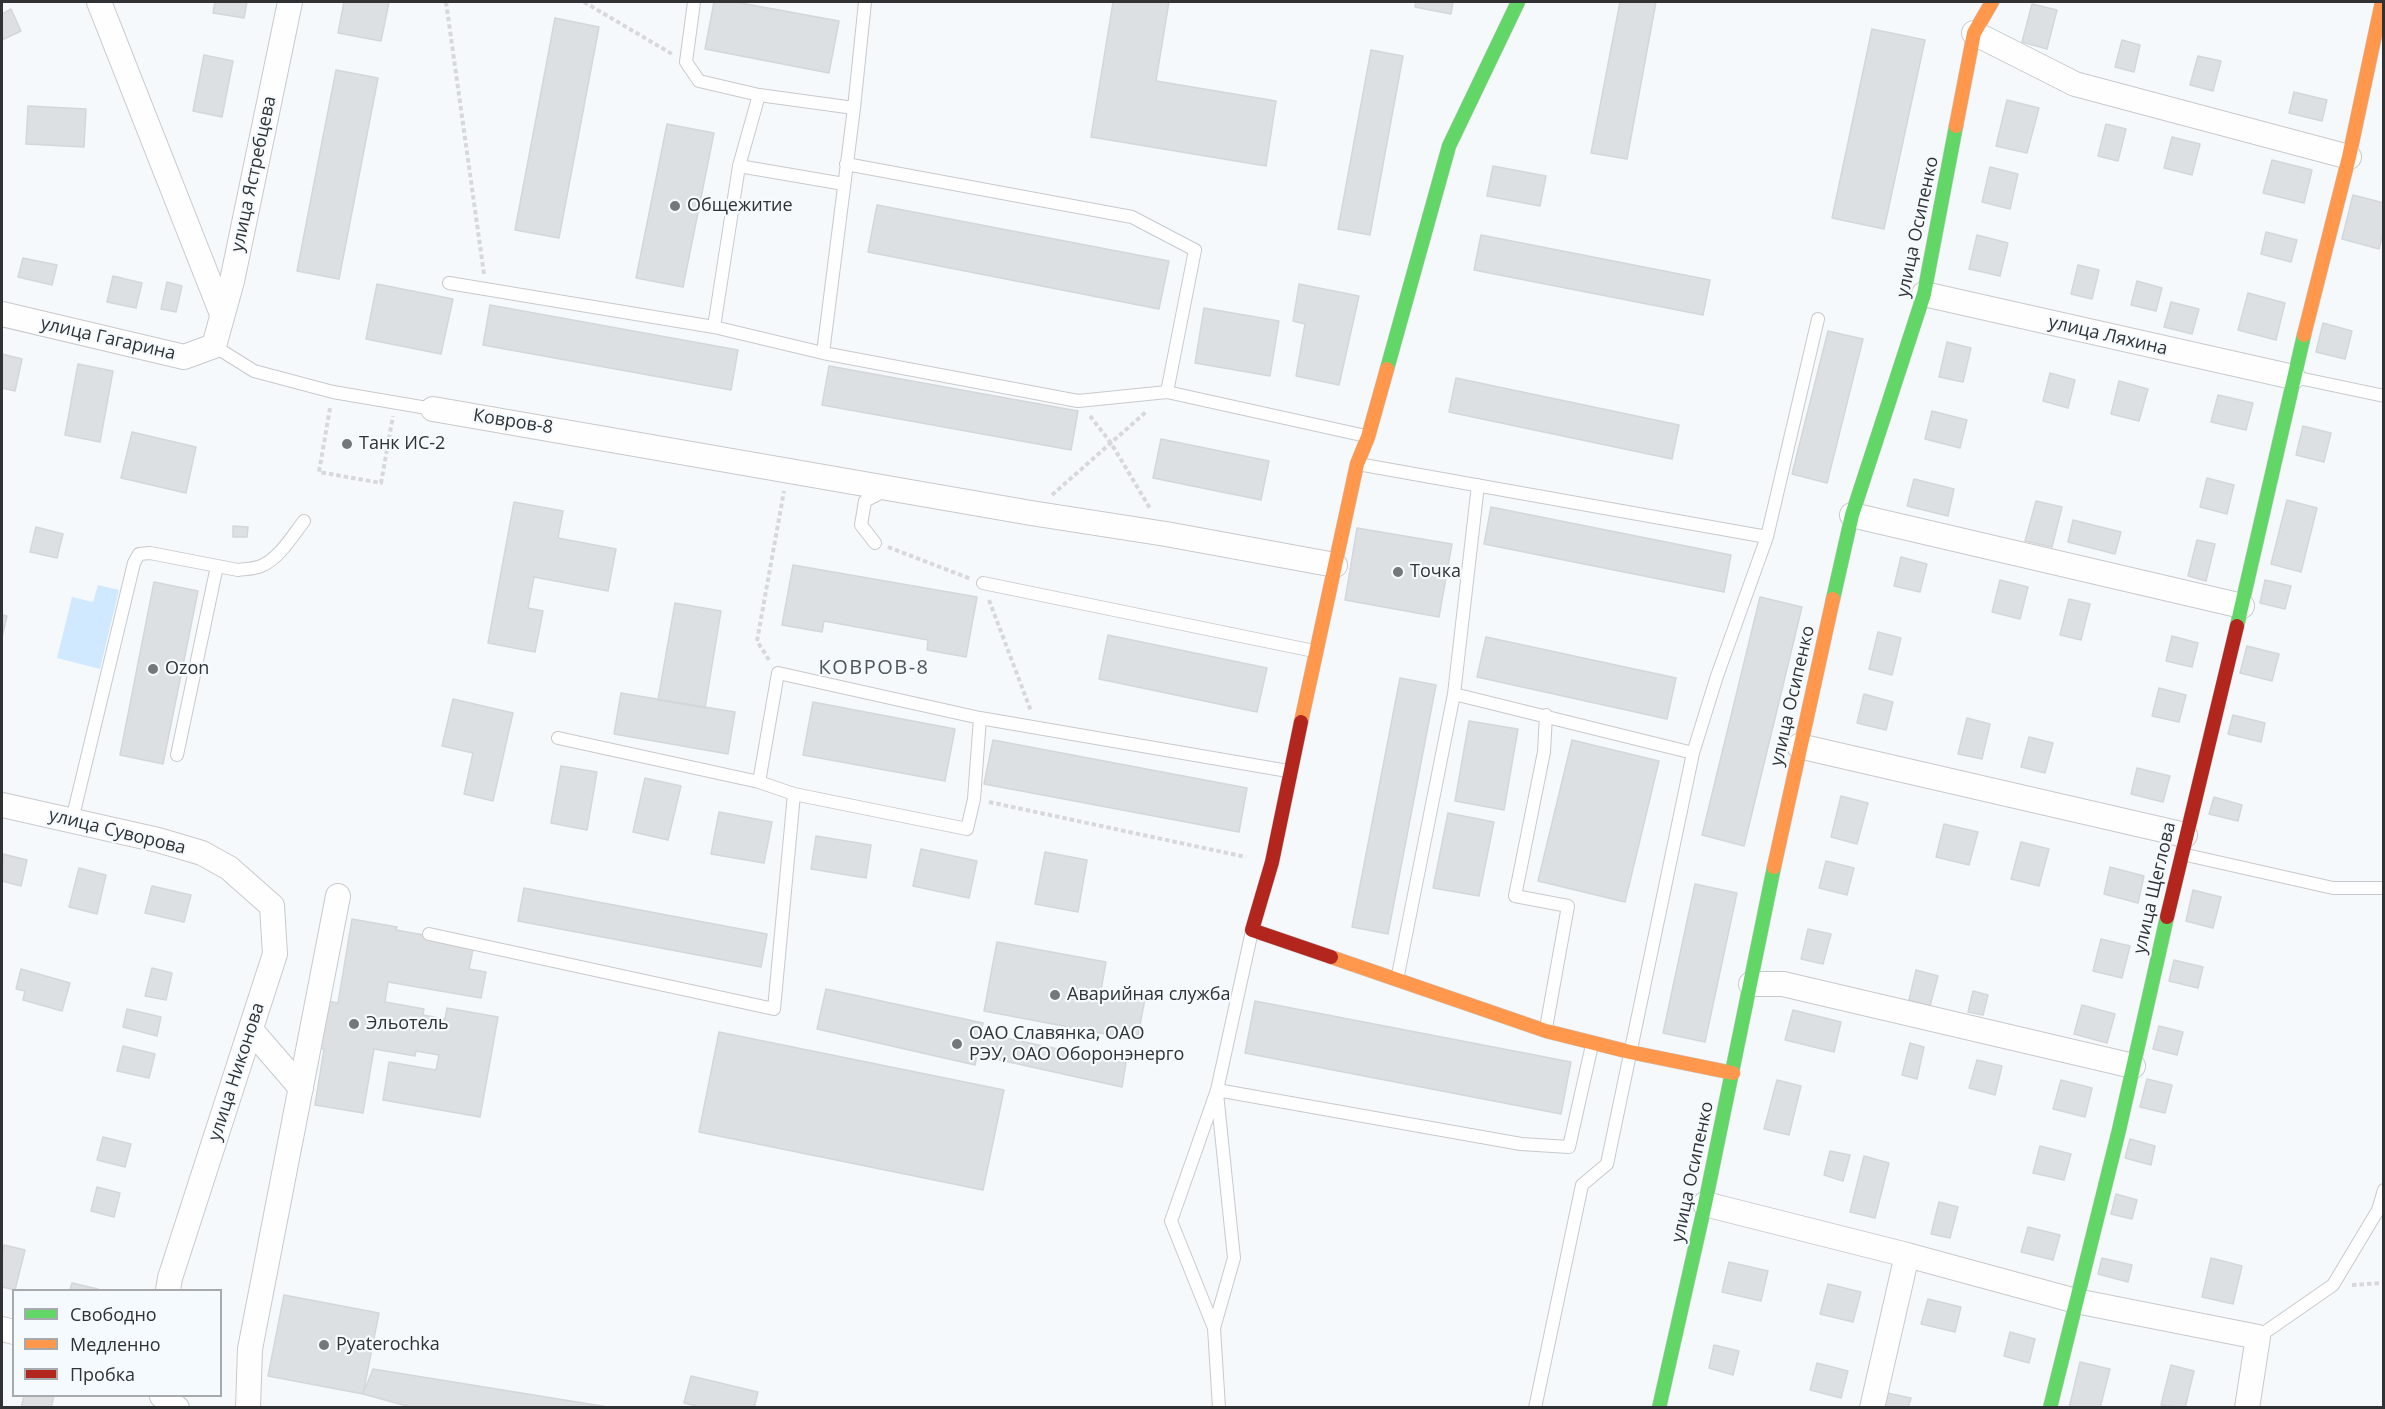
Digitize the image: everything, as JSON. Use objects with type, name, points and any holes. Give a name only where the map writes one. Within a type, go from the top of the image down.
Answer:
[{"type":"street","points":[[99,2],[222,314]]},
{"type":"street","name":"улица Ястребцева","points":[[214,346],[232,281],[290,2]]},
{"type":"street","points":[[1518,2],[1449,146],[1368,437],[1357,464],[1315,651],[1272,862],[1252,930],[1546,1030],[1630,1052],[1733,1073]]},
{"type":"street","name":"улица Осипенко","points":[[1659,1407],[1706,1204],[1799,746],[1852,515],[1924,294],[1974,33],[1992,2]]},
{"type":"street","name":"улица Щеглова","points":[[2050,1407],[2133,1066],[2183,844],[2242,606],[2293,377],[2349,157],[2382,2]]},
{"type":"street","points":[[1974,33],[2075,84],[2349,157]]},
{"type":"street","name":"улица Ляхина","points":[[1924,294],[2293,377]]},
{"type":"street","name":"улица Гагарина","points":[[2,314],[184,357],[214,346]]},
{"type":"street","name":"Ковров-8","points":[[433,409],[1335,565]]},
{"type":"street","points":[[1852,515],[2242,606]]},
{"type":"street","points":[[1799,746],[2183,844]]},
{"type":"street","name":"улица Суворова","points":[[2,805],[202,853],[228,868]]},
{"type":"street","name":"улица Никонова","points":[[168,1289],[275,954],[272,906],[228,868]]},
{"type":"street","points":[[248,1407],[250,1349],[338,896]]},
{"type":"street","points":[[1751,984],[1783,984],[2133,1066]]},
{"type":"street","points":[[251,1030],[301,1088]]},
{"type":"street","points":[[1706,1204],[1908,1255],[2076,1301],[2258,1337],[2247,1407]]},
{"type":"street","points":[[1872,1407],[1908,1255]]},
{"type":"street","points":[[164,1397],[177,1407]]},
{"type":"lane","points":[[694,2],[686,62],[699,81],[759,95],[854,108]]},
{"type":"lane","points":[[823,353],[866,2]]},
{"type":"lane","points":[[714,327],[740,166],[759,95]]},
{"type":"lane","points":[[846,164],[1132,218],[1195,250],[1167,392]]},
{"type":"lane","points":[[740,166],[844,184]]},
{"type":"lane","points":[[449,283],[714,327],[823,353],[1078,401],[1167,392],[1368,437]]},
{"type":"lane","points":[[1535,1407],[1581,1185],[1607,1164],[1693,753],[1717,676],[1767,537],[1818,319]]},
{"type":"lane","points":[[214,346],[254,371],[333,392],[433,409]]},
{"type":"lane","points":[[2293,377],[2384,396]]},
{"type":"lane","points":[[1357,464],[1767,537]]},
{"type":"lane","points":[[1397,981],[1454,694],[1478,485]]},
{"type":"lane","points":[[875,543],[861,525],[865,501],[889,488]]},
{"type":"lane","points":[[72,820],[134,563],[139,554],[150,553],[238,570],[262,566],[276,555],[304,521]]},
{"type":"lane","points":[[177,754],[217,566]]},
{"type":"lane","points":[[983,583],[1315,651]]},
{"type":"lane","points":[[759,782],[778,673],[980,718],[1291,772]]},
{"type":"lane","points":[[1454,694],[1693,753]]},
{"type":"lane","points":[[1546,716],[1544,752],[1515,896],[1568,906],[1546,1030]]},
{"type":"lane","points":[[558,738],[759,782],[794,794],[967,829],[974,799],[980,718]]},
{"type":"lane","points":[[429,934],[774,1010],[794,794]]},
{"type":"lane","points":[[2183,844],[2333,888],[2384,888]]},
{"type":"lane","points":[[1219,1407],[1214,1328],[1171,1221],[1217,1090],[1252,930]]},
{"type":"lane","points":[[1217,1090],[1521,1144],[1569,1147],[1592,1043]]},
{"type":"lane","points":[[1214,1328],[1234,1258],[1217,1090]]},
{"type":"lane","points":[[2258,1337],[2333,1285],[2378,1210],[2384,1190]]},
{"type":"path","points":[[446,2],[487,290]]},
{"type":"path","points":[[584,2],[686,62]]},
{"type":"path","points":[[333,392],[319,472],[381,483],[395,403]]},
{"type":"path","points":[[1031,513],[1167,392]]},
{"type":"path","points":[[1078,401],[1112,443],[1166,534]]},
{"type":"path","points":[[778,673],[757,641],[788,470]]},
{"type":"path","points":[[875,543],[983,583],[1036,726]]},
{"type":"path","points":[[974,799],[1272,862]]},
{"type":"path","points":[[2333,1285],[2384,1283]]},
{"type":"shaded area","points":[[98,585],[119,590],[100,669],[57,658],[72,597],[93,602]]},
{"type":"building","points":[[215,2],[247,2],[244,18],[213,13]]},
{"type":"building","points":[[344,2],[389,2],[381,41],[338,33]]},
{"type":"building","points":[[714,2],[735,2],[839,21],[829,73],[705,49]]},
{"type":"building","points":[[1113,2],[1169,2],[1156,81],[1276,101],[1266,166],[1091,137]]},
{"type":"building","points":[[1416,2],[1453,2],[1451,14],[1415,7]]},
{"type":"building","points":[[1620,2],[1656,2],[1627,159],[1591,153]]},
{"type":"building","points":[[2032,4],[2057,10],[2047,49],[2022,42]]},
{"type":"building","points":[[11,9],[21,31],[2,40],[2,14]]},
{"type":"building","points":[[555,18],[599,27],[559,238],[515,230]]},
{"type":"building","points":[[1872,29],[1925,40],[1884,229],[1832,218]]},
{"type":"building","points":[[2122,40],[2140,45],[2134,72],[2115,67]]},
{"type":"building","points":[[1371,50],[1403,56],[1370,235],[1338,229]]},
{"type":"building","points":[[204,55],[233,61],[222,117],[193,111]]},
{"type":"building","points":[[2198,56],[2221,61],[2213,91],[2190,85]]},
{"type":"building","points":[[336,70],[378,78],[339,279],[297,271]]},
{"type":"building","points":[[2294,92],[2327,100],[2322,121],[2289,113]]},
{"type":"building","points":[[2007,100],[2039,108],[2027,153],[1996,146]]},
{"type":"building","points":[[28,106],[86,109],[84,147],[26,144]]},
{"type":"building","name":"Общежитие","points":[[667,124],[714,133],[683,287],[636,278]]},
{"type":"building","points":[[2106,124],[2126,129],[2118,161],[2098,156]]},
{"type":"building","points":[[2172,137],[2200,144],[2192,175],[2164,168]]},
{"type":"building","points":[[2272,160],[2312,170],[2304,203],[2263,193]]},
{"type":"building","points":[[1493,166],[1546,176],[1540,206],[1487,196]]},
{"type":"building","points":[[1990,167],[2018,174],[2010,209],[1982,202]]},
{"type":"building","points":[[2353,195],[2384,203],[2384,229],[2379,249],[2342,239]]},
{"type":"building","points":[[877,205],[1169,261],[1159,309],[868,252]]},
{"type":"building","points":[[2266,232],[2297,240],[2291,262],[2261,254]]},
{"type":"building","points":[[1481,235],[1710,280],[1703,315],[1474,270]]},
{"type":"building","points":[[1977,235],[2008,243],[2000,276],[1969,269]]},
{"type":"building","points":[[23,258],[57,265],[52,285],[18,277]]},
{"type":"building","points":[[2078,265],[2099,270],[2092,299],[2071,294]]},
{"type":"building","points":[[113,276],[142,283],[136,308],[107,302]]},
{"type":"building","points":[[2137,281],[2162,288],[2156,311],[2131,305]]},
{"type":"building","points":[[167,282],[182,286],[176,312],[161,309]]},
{"type":"building","points":[[377,284],[453,299],[441,354],[366,339]]},
{"type":"building","points":[[1299,284],[1359,296],[1339,385],[1296,376],[1305,324],[1293,321]]},
{"type":"building","points":[[2248,293],[2285,303],[2276,340],[2238,330]]},
{"type":"building","points":[[2171,302],[2199,309],[2192,334],[2164,327]]},
{"type":"building","points":[[490,305],[738,350],[731,390],[483,345]]},
{"type":"building","points":[[1204,308],[1279,321],[1270,376],[1195,363]]},
{"type":"building","points":[[2323,323],[2352,331],[2345,359],[2316,352]]},
{"type":"building","points":[[1828,331],[1863,339],[1827,483],[1792,474]]},
{"type":"building","points":[[1947,342],[1971,348],[1963,382],[1939,377]]},
{"type":"building","points":[[2,354],[22,359],[15,391],[2,388]]},
{"type":"building","points":[[78,364],[113,371],[100,442],[65,435]]},
{"type":"building","points":[[829,366],[1078,411],[1071,450],[822,405]]},
{"type":"building","points":[[2050,373],[2075,380],[2068,408],[2043,401]]},
{"type":"building","points":[[1456,378],[1679,425],[1672,459],[1449,412]]},
{"type":"building","points":[[2119,381],[2148,389],[2139,421],[2111,414]]},
{"type":"building","points":[[2218,395],[2253,403],[2246,430],[2211,422]]},
{"type":"building","points":[[1932,411],[1967,420],[1960,448],[1925,439]]},
{"type":"building","points":[[2303,426],[2331,433],[2324,462],[2296,455]]},
{"type":"building","points":[[132,432],[196,447],[186,493],[121,478]]},
{"type":"building","points":[[1161,439],[1269,461],[1261,500],[1153,478]]},
{"type":"building","points":[[2207,478],[2234,485],[2227,514],[2200,507]]},
{"type":"building","points":[[1914,479],[1954,489],[1948,516],[1907,506]]},
{"type":"building","points":[[2287,500],[2317,508],[2301,572],[2271,564]]},
{"type":"building","points":[[2036,501],[2062,507],[2052,547],[2025,541]]},
{"type":"building","points":[[514,502],[563,511],[558,538],[616,549],[608,591],[534,577],[528,608],[543,611],[535,652],[488,643]]},
{"type":"building","points":[[1491,507],[1731,555],[1724,592],[1484,544]]},
{"type":"building","points":[[2073,520],[2121,532],[2115,554],[2068,542]]},
{"type":"building","points":[[233,526],[248,527],[247,537],[233,537]]},
{"type":"building","points":[[36,527],[63,534],[57,558],[30,552]]},
{"type":"building","name":"Точка","points":[[1357,528],[1452,544],[1439,617],[1345,600]]},
{"type":"building","points":[[2197,540],[2215,544],[2206,581],[2188,576]]},
{"type":"building","points":[[1901,557],[1927,564],[1920,592],[1894,586]]},
{"type":"building","points":[[793,565],[977,597],[966,657],[927,650],[928,640],[824,621],[822,632],[782,625]]},
{"type":"building","points":[[2000,580],[2028,587],[2020,619],[1992,612]]},
{"type":"building","points":[[2265,580],[2291,586],[2285,609],[2260,603]]},
{"type":"building","points":[[154,582],[198,591],[163,764],[120,755]]},
{"type":"building","points":[[1760,597],[1802,607],[1744,846],[1702,835]]},
{"type":"building","points":[[2069,599],[2090,604],[2081,640],[2060,635]]},
{"type":"building","points":[[675,603],[721,611],[705,708],[658,700]]},
{"type":"building","points":[[2,615],[7,616],[2,637]]},
{"type":"building","points":[[1878,632],[1901,638],[1892,675],[1869,669]]},
{"type":"building","points":[[1108,635],[1267,668],[1257,712],[1099,679]]},
{"type":"building","points":[[2172,636],[2198,643],[2192,667],[2166,661]]},
{"type":"building","points":[[1486,637],[1676,678],[1667,719],[1477,677]]},
{"type":"building","points":[[2247,646],[2279,654],[2272,681],[2240,673]]},
{"type":"building","points":[[1400,678],[1436,685],[1388,934],[1352,927]]},
{"type":"building","points":[[2159,688],[2186,695],[2179,722],[2152,716]]},
{"type":"building","points":[[621,693],[735,712],[728,754],[614,734]]},
{"type":"building","points":[[1864,694],[1893,702],[1886,730],[1857,723]]},
{"type":"building","points":[[453,699],[513,713],[493,801],[464,794],[473,753],[442,746]]},
{"type":"building","points":[[813,702],[955,729],[945,781],[803,755]]},
{"type":"building","points":[[2233,715],[2265,723],[2261,742],[2228,734]]},
{"type":"building","points":[[1967,718],[1990,724],[1982,759],[1958,754]]},
{"type":"building","points":[[1469,721],[1518,729],[1504,810],[1455,801]]},
{"type":"building","points":[[2029,737],[2053,743],[2045,773],[2021,767]]},
{"type":"building","points":[[993,740],[1247,788],[1239,832],[984,784]]},
{"type":"building","points":[[1572,740],[1659,761],[1625,902],[1538,881]]},
{"type":"building","points":[[561,766],[597,772],[587,830],[551,823]]},
{"type":"building","points":[[2137,768],[2170,776],[2163,802],[2131,794]]},
{"type":"building","points":[[645,778],[681,786],[668,840],[633,832]]},
{"type":"building","points":[[1841,796],[1868,803],[1857,844],[1831,837]]},
{"type":"building","points":[[2214,797],[2242,805],[2238,821],[2209,814]]},
{"type":"building","points":[[719,812],[772,822],[764,863],[711,854]]},
{"type":"building","points":[[1448,813],[1494,822],[1479,896],[1433,888]]},
{"type":"building","points":[[1944,824],[1978,832],[1969,865],[1936,857]]},
{"type":"building","points":[[816,836],[871,845],[866,878],[811,869]]},
{"type":"building","points":[[2021,842],[2049,849],[2039,886],[2011,879]]},
{"type":"building","points":[[921,849],[977,861],[969,898],[913,886]]},
{"type":"building","points":[[1045,852],[1087,860],[1078,912],[1035,904]]},
{"type":"building","points":[[3,854],[27,860],[21,886],[2,881]]},
{"type":"building","points":[[1826,861],[1854,868],[1847,895],[1819,888]]},
{"type":"building","points":[[2110,867],[2144,876],[2138,903],[2104,894]]},
{"type":"building","points":[[79,868],[106,875],[97,914],[69,907]]},
{"type":"building","points":[[1695,884],[1737,893],[1705,1042],[1663,1033]]},
{"type":"building","points":[[152,886],[191,895],[184,922],[145,913]]},
{"type":"building","points":[[524,888],[767,934],[761,967],[518,921]]},
{"type":"building","points":[[2193,890],[2221,897],[2213,928],[2186,921]]},
{"type":"building","points":[[352,919],[397,927],[396,930],[474,944],[469,969],[486,972],[481,998],[388,982],[385,1002],[424,1009],[423,1015],[445,1019],[447,1008],[498,1017],[480,1117],[383,1100],[389,1062],[436,1070],[439,1055],[416,1051],[415,1056],[374,1049],[363,1113],[315,1105],[324,1049],[318,1048],[326,1001],[338,1003]]},
{"type":"building","points":[[1808,929],[1831,934],[1823,964],[1801,959]]},
{"type":"building","points":[[2101,939],[2130,946],[2122,978],[2093,971]]},
{"type":"building","name":"Аварийная служба","points":[[997,942],[1106,962],[1101,990],[1145,999],[1137,1040],[984,1011]]},
{"type":"building","points":[[2174,960],[2203,967],[2198,988],[2169,981]]},
{"type":"building","points":[[152,968],[172,973],[166,1000],[145,996]]},
{"type":"building","points":[[21,969],[70,983],[62,1011],[23,1000],[25,991],[16,989]]},
{"type":"building","points":[[1916,970],[1938,976],[1930,1006],[1909,1000]]},
{"type":"building","name":"ОАО Славянка, ОАО РЭУ, ОАО Оборонэнерго","points":[[826,989],[983,1023],[981,1033],[1126,1063],[1122,1087],[977,1055],[975,1065],[817,1029]]},
{"type":"building","points":[[1973,991],[1988,995],[1983,1015],[1968,1012]]},
{"type":"building","points":[[1255,1001],[1571,1062],[1561,1114],[1245,1053]]},
{"type":"building","points":[[2082,1005],[2115,1014],[2107,1043],[2074,1034]]},
{"type":"building","points":[[127,1009],[161,1017],[157,1036],[123,1027]]},
{"type":"building","points":[[1793,1010],[1841,1022],[1834,1052],[1785,1040]]},
{"type":"building","points":[[2159,1026],[2183,1032],[2177,1055],[2153,1049]]},
{"type":"building","points":[[719,1032],[1004,1090],[983,1190],[699,1132]]},
{"type":"building","points":[[1910,1043],[1924,1047],[1917,1079],[1902,1075]]},
{"type":"building","points":[[123,1046],[155,1054],[149,1078],[117,1071]]},
{"type":"building","points":[[1977,1060],[2002,1066],[1995,1095],[1969,1088]]},
{"type":"building","points":[[2147,1079],[2172,1085],[2165,1113],[2140,1107]]},
{"type":"building","points":[[1777,1080],[1801,1086],[1789,1135],[1764,1129]]},
{"type":"building","points":[[2061,1080],[2092,1088],[2085,1117],[2053,1109]]},
{"type":"building","points":[[103,1137],[131,1144],[125,1167],[97,1160]]},
{"type":"building","points":[[2130,1139],[2155,1146],[2151,1165],[2125,1158]]},
{"type":"building","points":[[2040,1146],[2071,1154],[2064,1180],[2033,1173]]},
{"type":"building","points":[[1830,1151],[1850,1155],[1843,1181],[1824,1175]]},
{"type":"building","points":[[1864,1156],[1889,1163],[1875,1218],[1850,1212]]},
{"type":"building","points":[[97,1187],[120,1193],[114,1217],[91,1211]]},
{"type":"building","points":[[2116,1194],[2137,1200],[2132,1219],[2111,1214]]},
{"type":"building","points":[[1939,1202],[1958,1207],[1950,1238],[1931,1234]]},
{"type":"building","points":[[2028,1227],[2060,1235],[2053,1260],[2021,1252]]},
{"type":"building","points":[[4,1245],[25,1250],[15,1289],[2,1287]]},
{"type":"building","points":[[2102,1258],[2132,1265],[2128,1282],[2098,1274]]},
{"type":"building","points":[[2211,1258],[2242,1266],[2233,1304],[2202,1297]]},
{"type":"building","points":[[1729,1262],[1768,1271],[1761,1301],[1722,1292]]},
{"type":"building","points":[[72,1283],[98,1289],[70,1289]]},
{"type":"building","points":[[1828,1284],[1861,1292],[1853,1322],[1820,1314]]},
{"type":"building","name":"Pyaterochka","points":[[284,1295],[379,1313],[363,1394],[268,1376]]},
{"type":"building","points":[[1928,1299],[1961,1307],[1955,1332],[1921,1324]]},
{"type":"building","points":[[2010,1332],[2035,1339],[2029,1363],[2004,1356]]},
{"type":"building","points":[[1714,1345],[1739,1351],[1733,1375],[1709,1368]]},
{"type":"building","points":[[2080,1362],[2110,1369],[2100,1408],[2069,1408]]},
{"type":"building","points":[[1817,1363],[1848,1371],[1841,1398],[1810,1390]]},
{"type":"building","points":[[2171,1365],[2194,1371],[2185,1408],[2161,1405]]},
{"type":"building","points":[[373,1369],[614,1408],[414,1408],[363,1394]]},
{"type":"building","points":[[691,1376],[758,1392],[754,1408],[704,1408],[684,1403]]},
{"type":"building","points":[[1887,1393],[1911,1398],[1908,1408],[1883,1408]]},
{"type":"building","points":[[24,1397],[54,1397],[51,1408],[21,1408]]},
{"type":"traffic: fast","points":[[1387,369],[1449,146],[1518,2]]},
{"type":"traffic: fast","points":[[1833,599],[1852,515],[1924,294],[1956,126]]},
{"type":"traffic: fast","points":[[2237,626],[2304,335]]},
{"type":"traffic: fast","points":[[1659,1408],[1705,1204],[1774,867]]},
{"type":"traffic: fast","points":[[2050,1408],[2119,1130],[2167,917]]},
{"type":"traffic: slow","points":[[1956,126],[1974,33],[1992,2]]},
{"type":"traffic: slow","points":[[2304,335],[2349,157],[2382,2]]},
{"type":"traffic: slow","points":[[1301,722],[1357,464],[1368,437],[1387,369]]},
{"type":"traffic: slow","points":[[1774,867],[1833,599]]},
{"type":"traffic: slow","points":[[1331,957],[1546,1031],[1630,1052],[1733,1073]]},
{"type":"traffic: jam","points":[[2167,917],[2237,626]]},
{"type":"traffic: jam","points":[[1301,722],[1272,862],[1252,930],[1331,957]]},
{"type":"place","name":"Общежитие","points":[[675,206]]},
{"type":"place","name":"Танк ИС-2","points":[[347,444]]},
{"type":"place","name":"Точка","points":[[1398,572]]},
{"type":"place","name":"Ozon","points":[[153,669]]},
{"type":"place","name":"Аварийная служба","points":[[1055,995]]},
{"type":"place","name":"Эльотель","points":[[354,1024]]},
{"type":"place","name":"ОАО Славянка, ОАО РЭУ, ОАО Оборонэнерго","points":[[957,1044]]},
{"type":"place","name":"Pyaterochka","points":[[324,1345]]},
{"type":"district","name":"КОВРОВ-8","points":[[874,668]]}]
